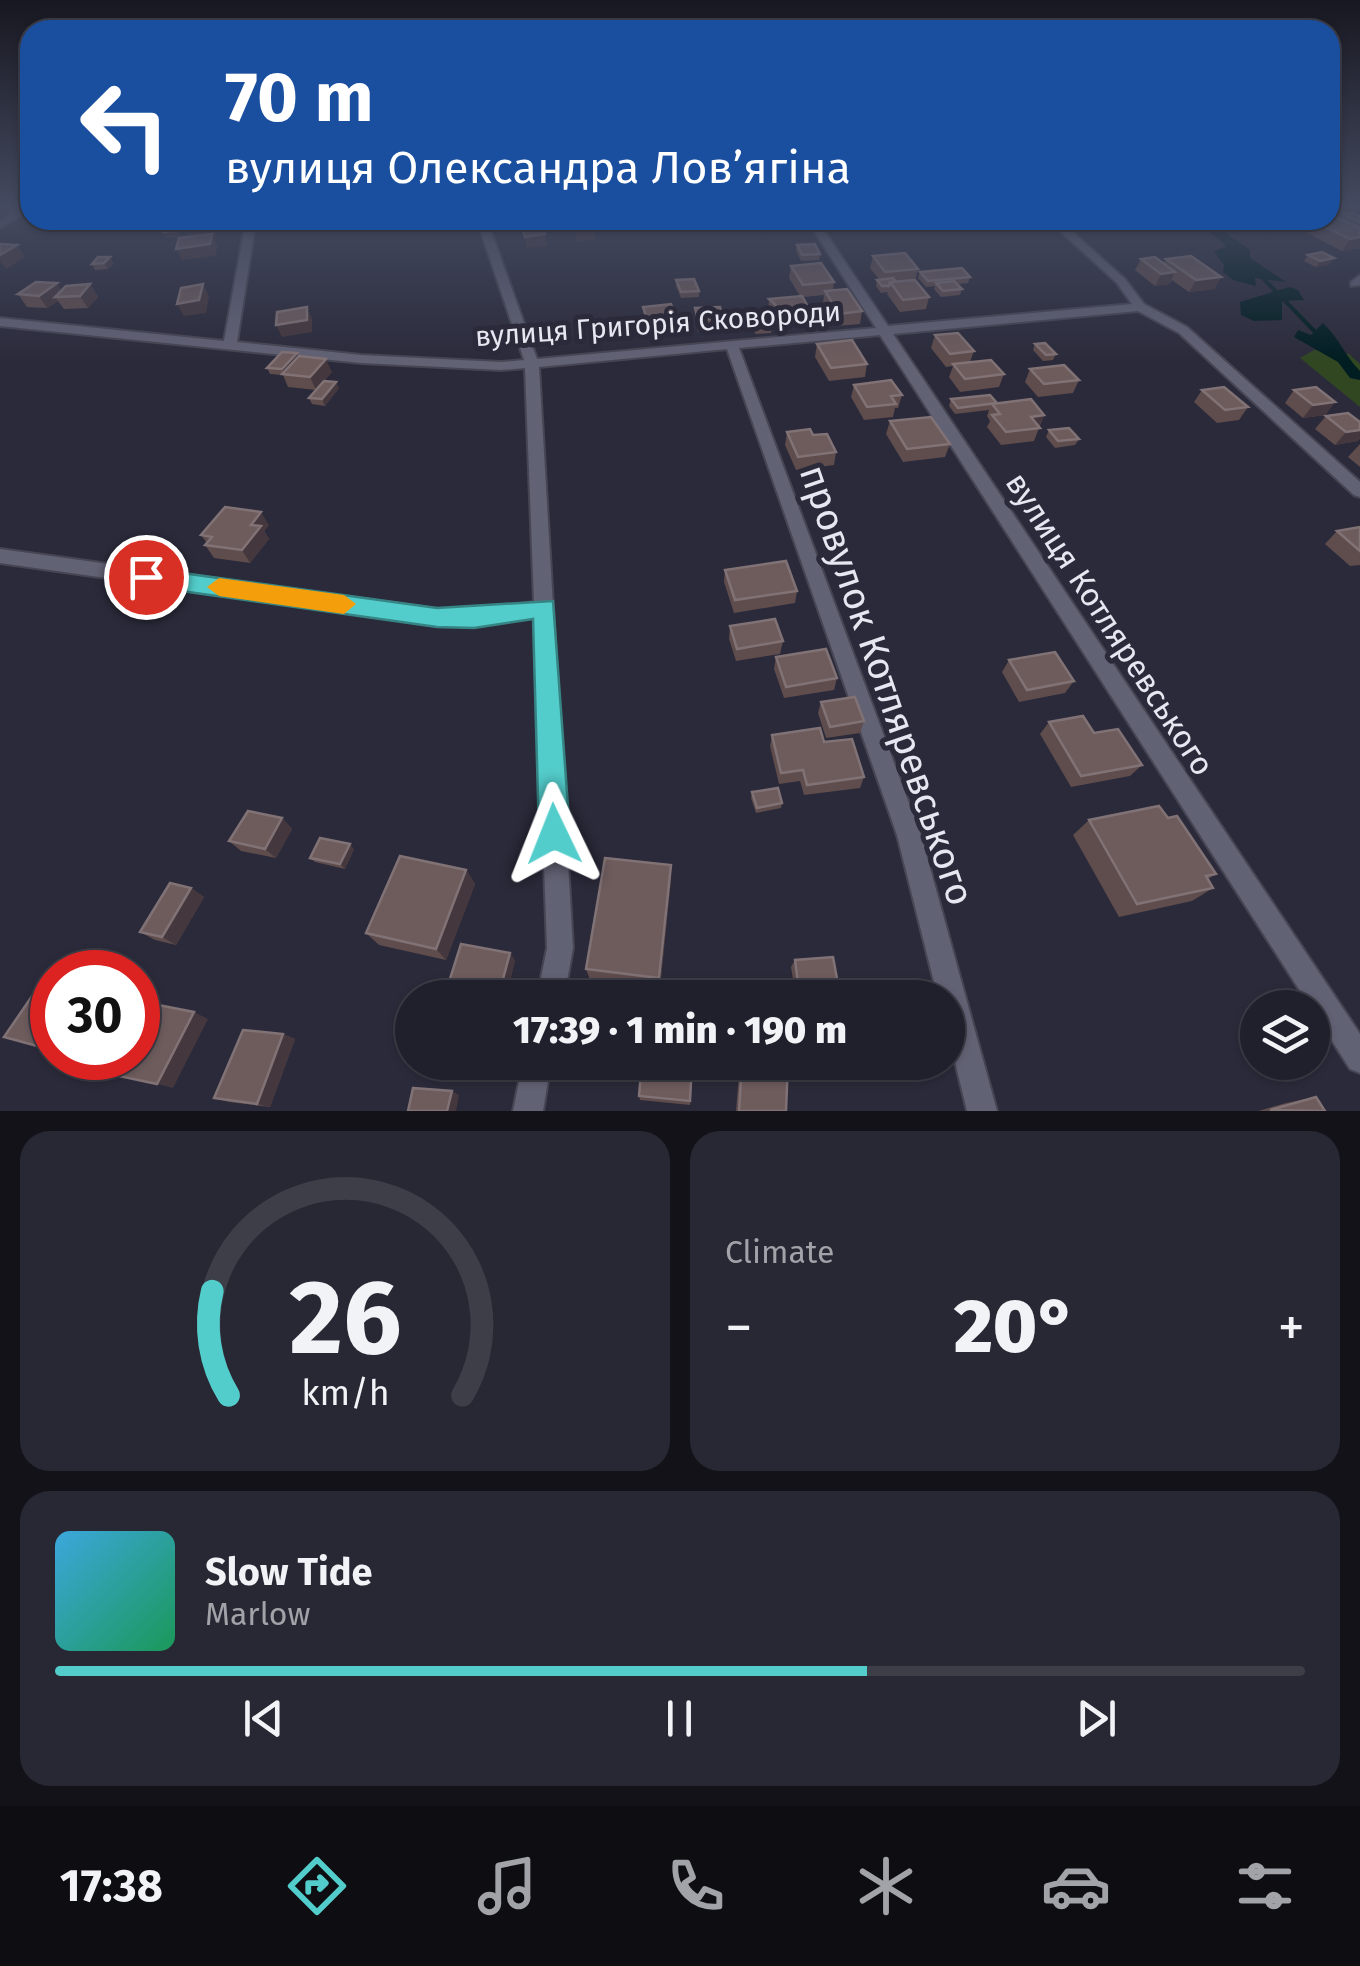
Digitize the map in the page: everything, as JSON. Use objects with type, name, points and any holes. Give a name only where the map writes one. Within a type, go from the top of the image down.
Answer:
[{"type":"street","points":[[230,345],[244,259]]},
{"type":"street","points":[[495,259],[532,364],[560,948],[554,980]]},
{"type":"street","name":"вулиця Котляревського","points":[[838,259],[1360,1059]]},
{"type":"street","points":[[1097,259],[1122,281],[1140,307],[1184,330],[1360,491]]},
{"type":"street","name":"вулиця Григорія Сковороди","points":[[0,322],[361,358],[532,364],[1140,307]]},
{"type":"street","name":"провулок Котляревського","points":[[731,343],[909,835],[982,1111]]},
{"type":"street","points":[[0,556],[437,618],[474,618],[544,608]]},
{"type":"street","points":[[528,1111],[534,1080]]},
{"type":"green space","points":[[1314,350],[1349,354],[1360,364],[1360,407],[1300,358]]},
{"type":"shaded area","points":[[1220,259],[1251,259],[1286,282],[1255,278],[1256,286],[1233,280],[1223,272]]},
{"type":"shaded area","points":[[1289,287],[1298,290],[1304,300],[1282,301],[1282,320],[1254,321],[1241,315],[1240,302]]},
{"type":"shaded area","points":[[1323,323],[1360,371],[1360,380],[1350,378],[1338,362],[1294,337],[1298,330],[1311,335]]},
{"type":"building","points":[[875,259],[910,259],[918,269],[885,272]]},
{"type":"building","points":[[1141,259],[1157,259],[1175,272],[1161,274]]},
{"type":"building","points":[[1166,259],[1195,259],[1221,277],[1196,280]]},
{"type":"building","points":[[821,263],[834,282],[803,285],[791,266]]},
{"type":"building","points":[[962,268],[970,277],[928,281],[920,272]]},
{"type":"building","points":[[893,278],[896,282],[889,286],[882,286],[877,280]]},
{"type":"building","points":[[694,279],[699,291],[681,292],[676,280]]},
{"type":"building","points":[[915,280],[929,297],[903,300],[890,282]]},
{"type":"building","points":[[954,281],[962,289],[943,291],[936,283]]},
{"type":"building","points":[[36,282],[57,283],[39,296],[18,294]]},
{"type":"building","points":[[90,284],[80,296],[55,297],[66,286]]},
{"type":"building","points":[[203,284],[199,300],[177,304],[181,288]]},
{"type":"building","points":[[847,289],[862,311],[839,314],[825,291]]},
{"type":"building","points":[[802,296],[810,310],[784,313],[769,299]]},
{"type":"building","points":[[671,304],[675,316],[647,319],[643,307]]},
{"type":"building","points":[[307,307],[307,320],[276,325],[277,312]]},
{"type":"building","points":[[720,307],[723,318],[698,320],[695,308]]},
{"type":"building","points":[[769,319],[772,326],[755,328],[753,320]]},
{"type":"building","points":[[958,333],[974,351],[950,354],[935,335]]},
{"type":"building","points":[[852,340],[867,364],[831,368],[817,344]]},
{"type":"building","points":[[1045,343],[1056,354],[1046,355],[1035,344]]},
{"type":"building","points":[[282,352],[297,353],[282,369],[267,368]]},
{"type":"building","points":[[299,356],[326,359],[310,377],[282,374]]},
{"type":"building","points":[[991,360],[1004,374],[965,379],[953,364]]},
{"type":"building","points":[[1064,365],[1079,380],[1044,384],[1030,369]]},
{"type":"building","points":[[891,380],[902,395],[891,396],[896,404],[867,407],[854,385]]},
{"type":"building","points":[[324,381],[336,382],[322,399],[309,398]]},
{"type":"building","points":[[1224,387],[1248,407],[1225,410],[1202,390]]},
{"type":"building","points":[[1316,387],[1335,402],[1313,405],[1294,390]]},
{"type":"building","points":[[990,395],[997,403],[958,408],[951,399]]},
{"type":"building","points":[[1031,399],[1044,415],[1031,417],[1040,428],[1006,432],[992,415],[1000,414],[992,404]]},
{"type":"building","points":[[1348,413],[1360,422],[1360,430],[1346,432],[1326,416]]},
{"type":"building","points":[[931,417],[950,444],[907,449],[890,421]]},
{"type":"building","points":[[1069,428],[1079,439],[1058,441],[1049,430]]},
{"type":"building","points":[[810,429],[813,435],[827,434],[836,452],[798,457],[787,432]]},
{"type":"building","points":[[225,507],[261,512],[251,525],[261,526],[242,550],[205,545],[212,537],[201,535]]},
{"type":"building","points":[[1360,527],[1360,551],[1337,531]]},
{"type":"building","points":[[786,561],[797,591],[735,600],[725,570]]},
{"type":"building","points":[[775,619],[783,641],[737,649],[730,626]]},
{"type":"building","points":[[826,649],[837,678],[786,687],[776,657]]},
{"type":"building","points":[[1055,652],[1074,681],[1027,690],[1009,660]]},
{"type":"building","points":[[855,697],[864,721],[830,727],[821,702]]},
{"type":"building","points":[[1083,716],[1094,733],[1118,729],[1142,765],[1081,776],[1049,722]]},
{"type":"building","points":[[820,728],[824,742],[852,739],[864,777],[807,785],[803,770],[781,773],[772,735]]},
{"type":"building","points":[[778,788],[782,803],[757,808],[752,792]]},
{"type":"building","points":[[1159,806],[1168,818],[1177,816],[1216,874],[1206,876],[1213,888],[1137,904],[1089,820]]},
{"type":"building","points":[[248,811],[282,818],[265,849],[229,841]]},
{"type":"building","points":[[320,838],[350,844],[340,864],[310,858]]},
{"type":"building","points":[[400,856],[466,870],[436,949],[366,933]]},
{"type":"building","points":[[605,858],[671,865],[659,978],[586,969]]},
{"type":"building","points":[[170,883],[191,888],[162,937],[140,932]]},
{"type":"building","points":[[461,944],[510,953],[503,980],[450,980]]},
{"type":"building","points":[[833,957],[837,980],[798,980],[795,960]]},
{"type":"building","points":[[30,999],[30,1044],[4,1037]]},
{"type":"building","points":[[160,1005],[194,1012],[160,1078]]},
{"type":"building","points":[[243,1030],[283,1034],[257,1104],[214,1098]]},
{"type":"building","points":[[640,1080],[691,1080],[690,1101],[639,1096]]},
{"type":"building","points":[[741,1080],[787,1080],[786,1111],[739,1111]]},
{"type":"building","points":[[413,1088],[452,1091],[447,1111],[408,1111]]},
{"type":"building","points":[[1316,1097],[1325,1111],[1270,1110]]},
{"type":"waterway","points":[[1256,271],[1320,337]]},
{"type":"slow traffic","points":[[219,587],[344,604]]},
{"type":"route","points":[[146,577],[437,618],[474,618],[544,608],[554,834]]}]
